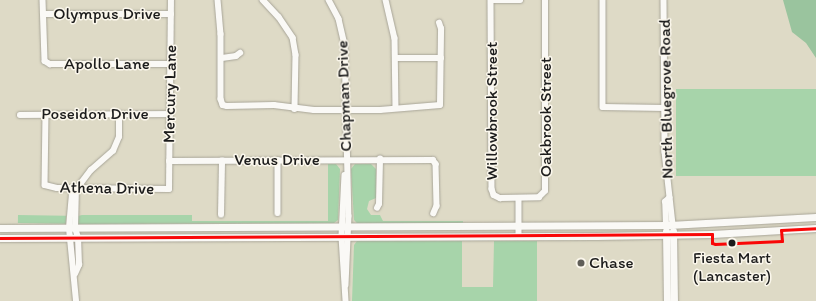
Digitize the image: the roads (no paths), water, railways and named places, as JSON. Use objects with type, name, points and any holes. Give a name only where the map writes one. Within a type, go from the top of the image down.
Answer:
[{"type":"main road","points":[[0,228],[669,225],[816,216]]},
{"type":"main road","points":[[747,220],[748,232]]},
{"type":"main road","points":[[596,225],[596,236]]},
{"type":"main road","name":"North Bluegrove Road","points":[[667,301],[670,292],[669,225]]},
{"type":"main road","points":[[466,226],[466,236]]},
{"type":"main road","points":[[270,227],[271,237]]},
{"type":"main road","points":[[0,238],[596,236],[748,232],[816,228]]},
{"type":"main road","name":"North Bluegrove Road","points":[[670,292],[674,301]]},
{"type":"street","points":[[43,0],[44,14]]},
{"type":"street","name":"Mercury Lane","points":[[169,189],[171,0]]},
{"type":"street","points":[[218,0],[222,58],[223,105],[274,105],[295,109],[346,110],[437,106],[440,101],[441,58],[439,22]]},
{"type":"street","points":[[263,0],[279,17],[293,38],[296,55],[295,109]]},
{"type":"street","name":"Chapman Drive","points":[[329,0],[339,19],[345,45],[346,171],[343,188],[346,227],[346,301]]},
{"type":"street","points":[[386,0],[394,29],[396,58],[396,108]]},
{"type":"street","points":[[492,0],[520,0]]},
{"type":"street","name":"Willowbrook Street","points":[[492,0],[492,189],[498,198],[519,198]]},
{"type":"street","name":"Oakbrook Street","points":[[519,198],[542,197],[546,187],[545,0]]},
{"type":"street","points":[[603,0],[603,107],[664,108]]},
{"type":"street","name":"North Bluegrove Road","points":[[664,0],[664,108],[668,198],[665,202],[669,225]]},
{"type":"street","name":"Olympus Drive","points":[[44,14],[171,14]]},
{"type":"street","name":"Apollo Lane","points":[[44,14],[44,61],[50,64],[170,64]]},
{"type":"street","points":[[222,58],[236,56],[240,53]]},
{"type":"street","points":[[396,58],[441,58]]},
{"type":"street","name":"Athena Drive","points":[[46,114],[45,186],[76,188],[169,189]]},
{"type":"street","points":[[76,301],[74,238],[72,228],[72,195],[91,170],[113,151],[119,136],[120,114]]},
{"type":"street","name":"Poseidon Drive","points":[[20,115],[170,114]]},
{"type":"street","points":[[377,208],[379,204],[380,159]]},
{"type":"street","name":"Venus Drive","points":[[169,161],[380,159],[433,160],[436,164],[437,206],[434,213]]},
{"type":"street","points":[[278,160],[278,213]]},
{"type":"street","points":[[221,215],[222,161]]},
{"type":"street","points":[[519,198],[519,236]]},
{"type":"place","name":"Fiesta Mart (Lancaster)","points":[[732,243]]},
{"type":"place","name":"Chase","points":[[581,263]]}]
